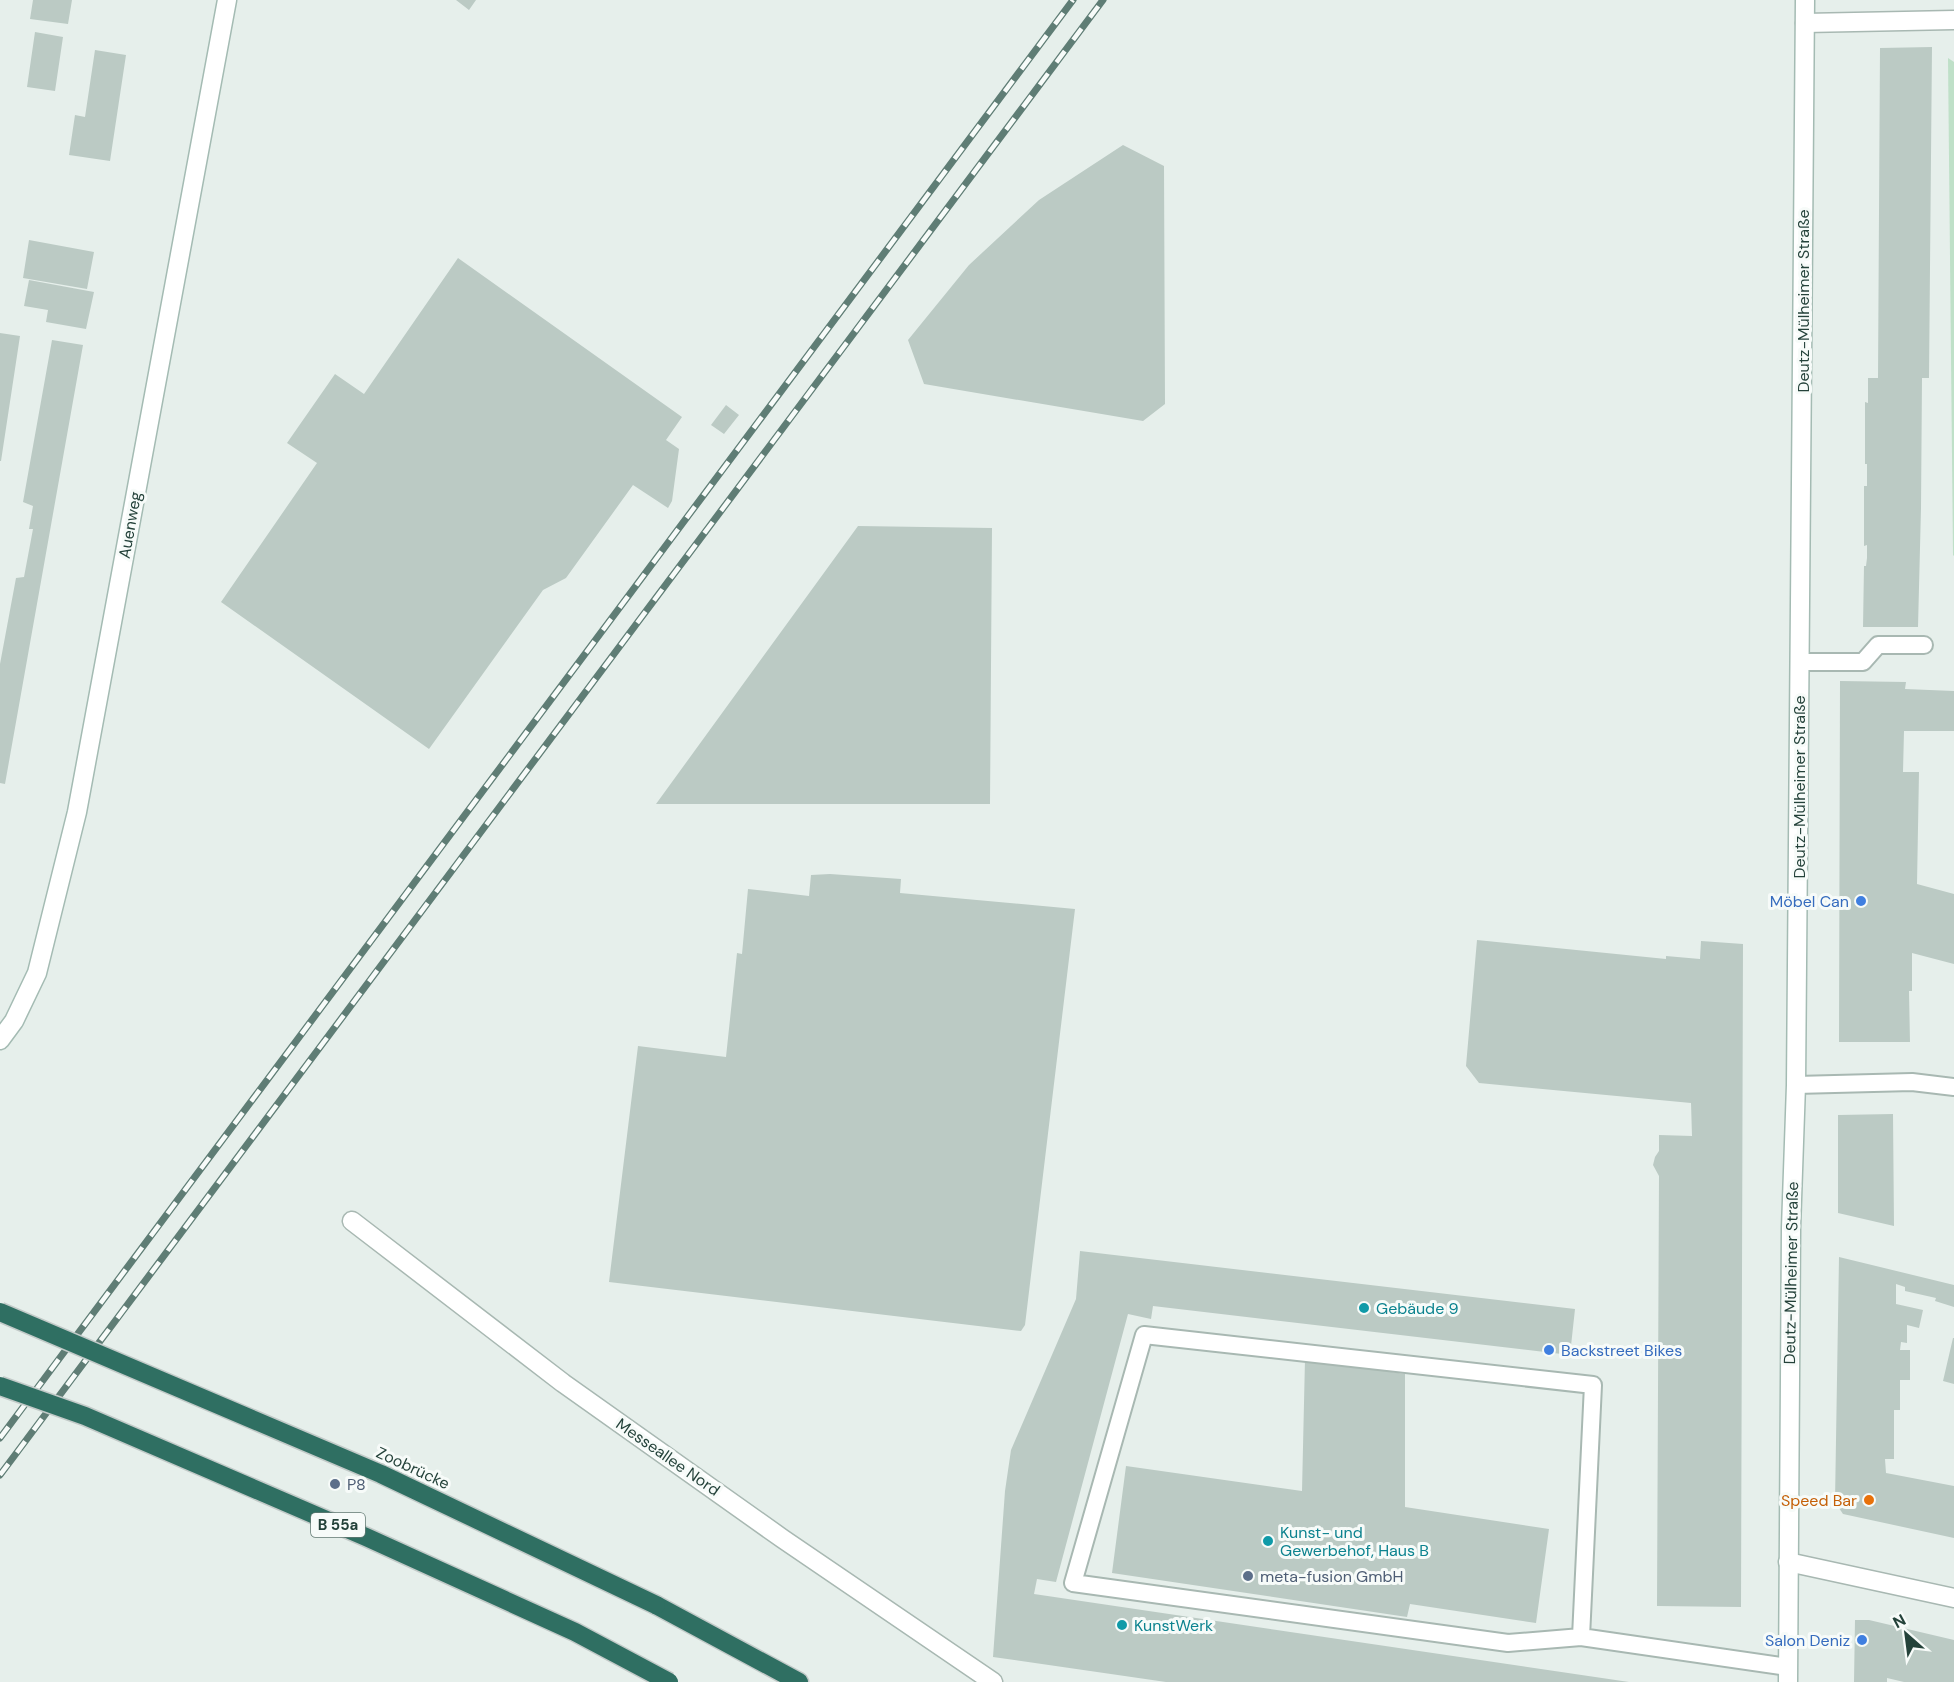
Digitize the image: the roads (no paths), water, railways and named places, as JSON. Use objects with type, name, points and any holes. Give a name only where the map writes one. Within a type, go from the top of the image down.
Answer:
[{"type":"highway","name":"Zoobrücke","points":[[0,1312],[381,1474],[656,1605],[799,1682]]},
{"type":"highway","name":"B 55a","points":[[0,1386],[85,1416],[366,1537],[575,1632],[669,1682]]},
{"type":"street","name":"Auenweg","points":[[0,1040],[14,1021],[36,973],[77,812],[227,0]]},
{"type":"street","name":"Deutz-Mülheimer Straße","points":[[1788,1674],[1791,1228],[1796,1085],[1805,0]]},
{"type":"street","points":[[1805,23],[1954,20]]},
{"type":"street","name":"Messeallee Nord","points":[[352,1221],[563,1383],[783,1539],[993,1682]]},
{"type":"street","points":[[1788,1562],[1954,1598]]},
{"type":"lane","points":[[1800,662],[1863,662],[1878,645],[1924,645]]},
{"type":"lane","points":[[1796,1085],[1912,1082],[1954,1087]]},
{"type":"lane","points":[[1581,1637],[1593,1385],[1144,1335],[1073,1583],[1508,1643],[1581,1637],[1788,1674]]},
{"type":"railway","points":[[0,1438],[1073,0]]},
{"type":"railway","points":[[0,1475],[1103,0]]},
{"type":"place","name":"Möbel Can","points":[[1861,901]]},
{"type":"place","name":"Gebäude 9","points":[[1364,1308]]},
{"type":"place","name":"Backstreet Bikes","points":[[1549,1350]]},
{"type":"place","name":"P8","points":[[335,1484]]},
{"type":"place","name":"Speed Bar","points":[[1869,1500]]},
{"type":"place","name":"Kunst- und Gewerbehof, Haus B","points":[[1268,1541]]},
{"type":"place","name":"meta-fusion GmbH","points":[[1248,1576]]},
{"type":"place","name":"KunstWerk","points":[[1122,1625]]},
{"type":"place","name":"Salon Deniz","points":[[1862,1640]]}]
